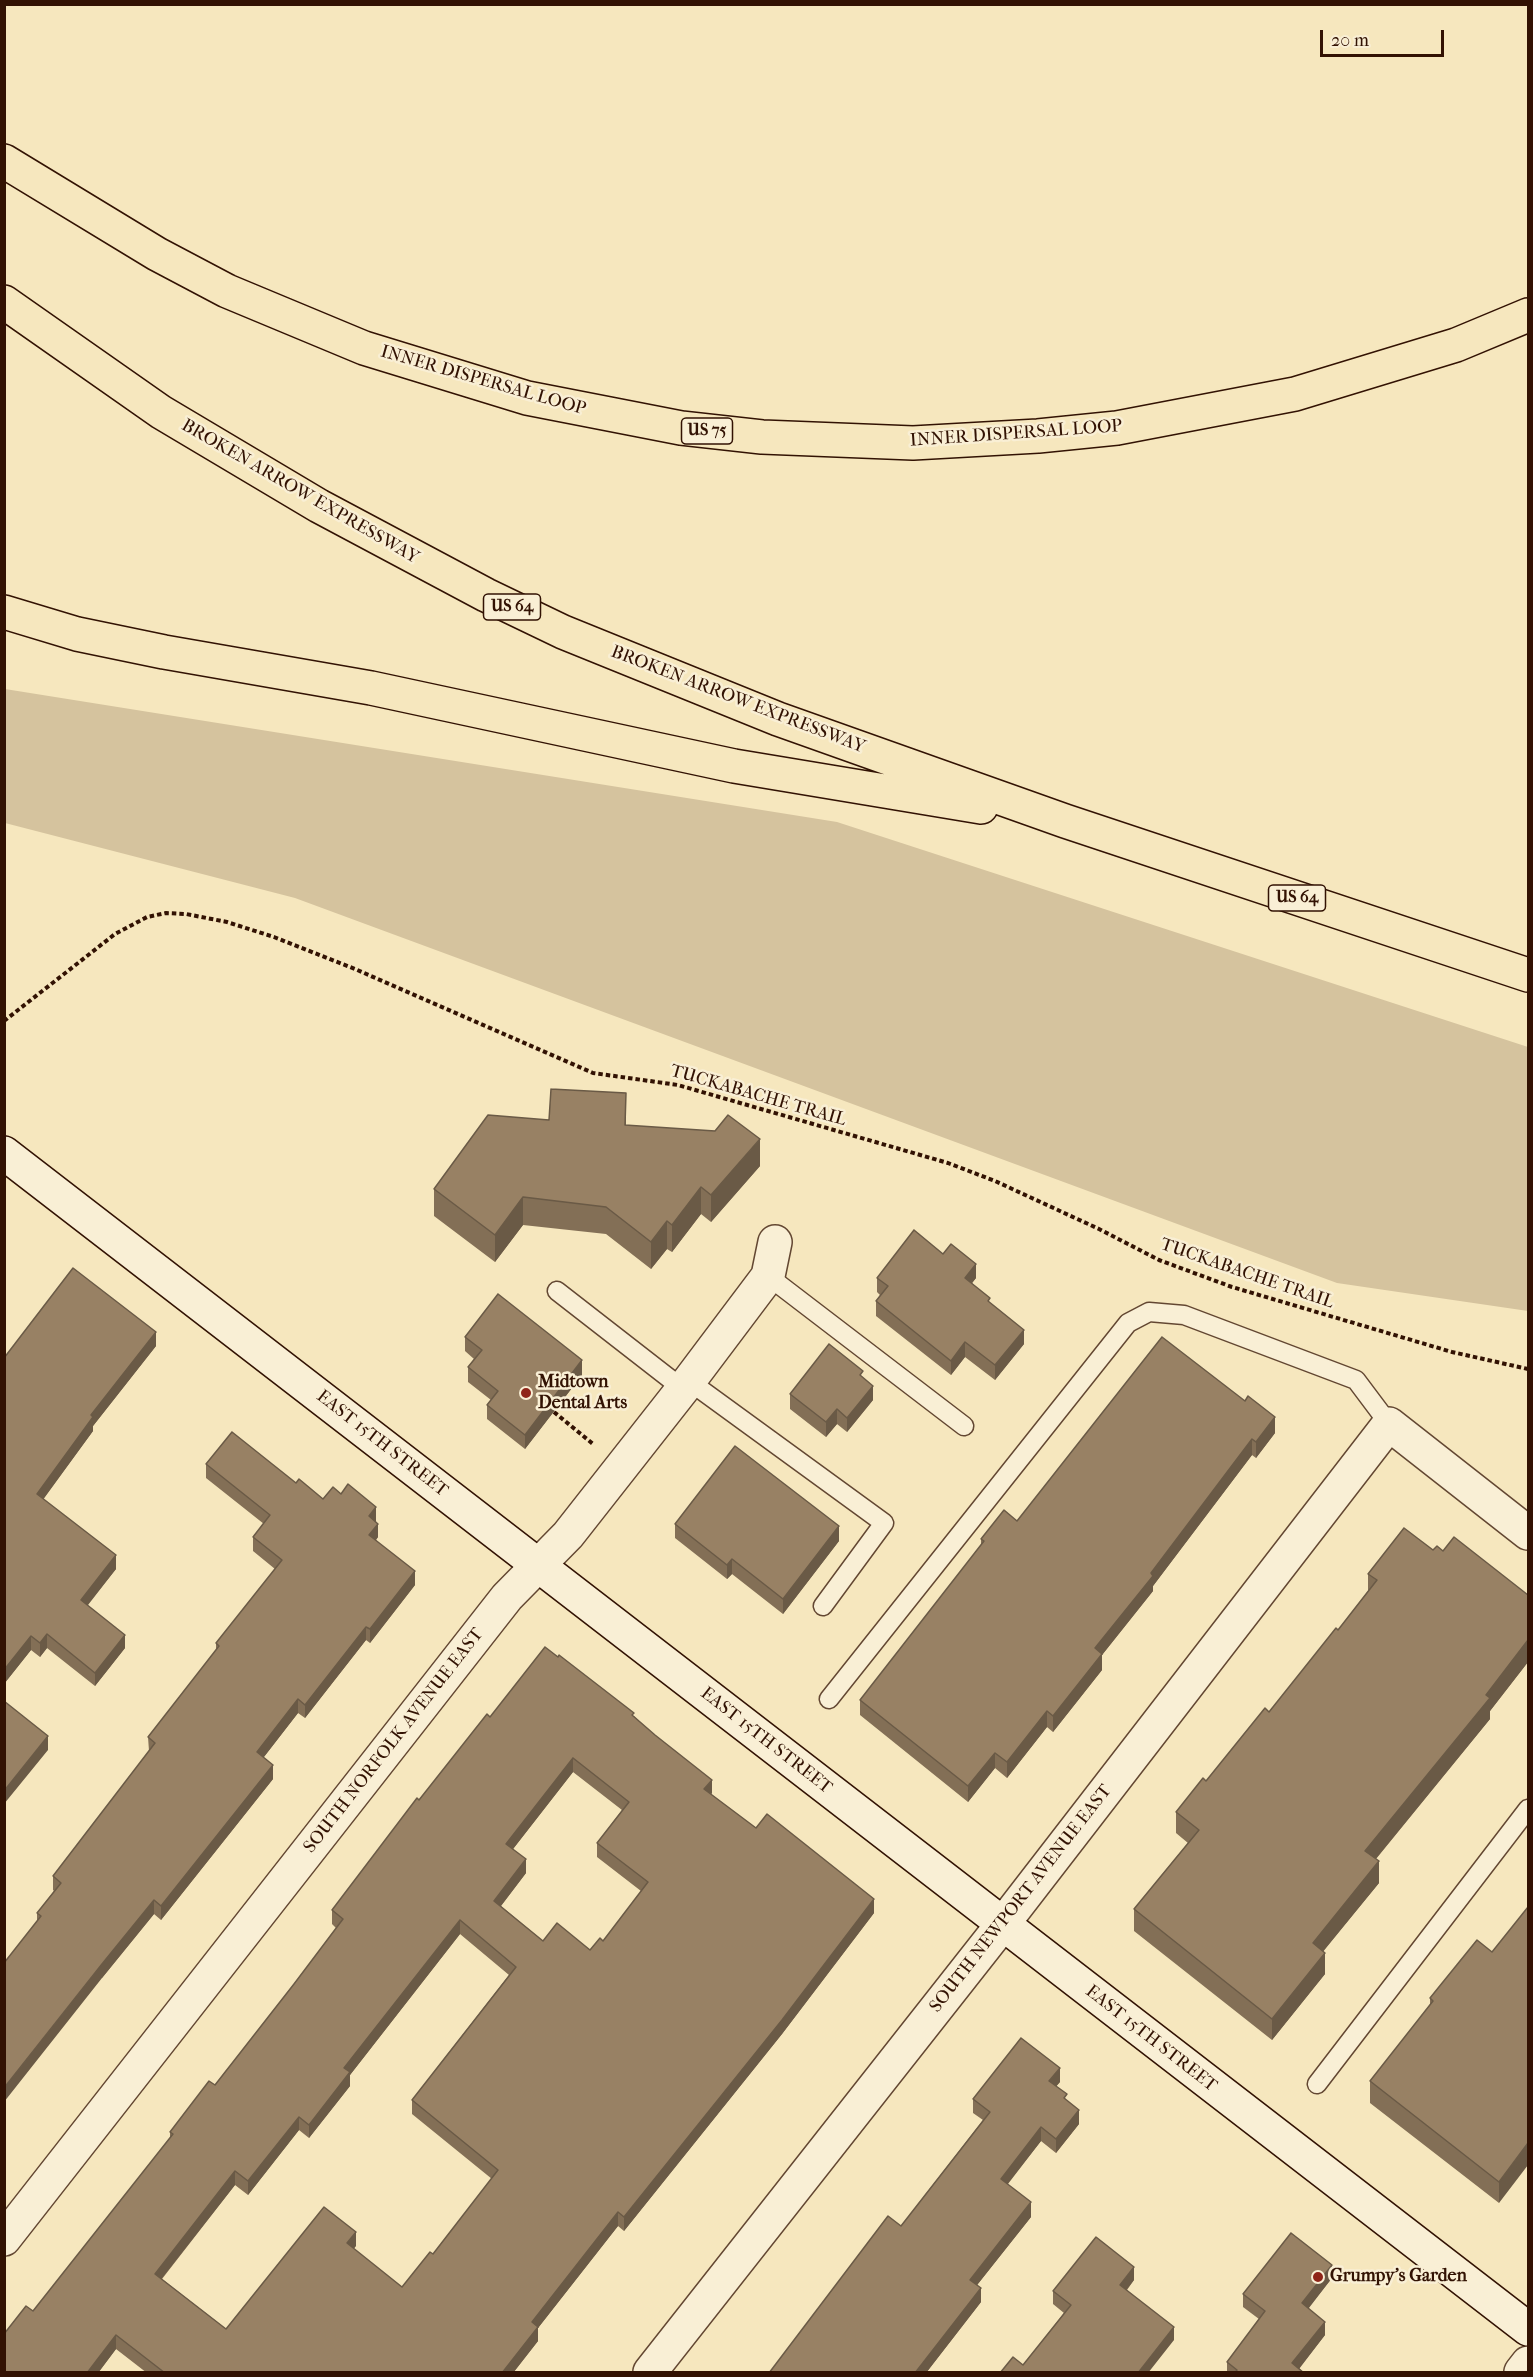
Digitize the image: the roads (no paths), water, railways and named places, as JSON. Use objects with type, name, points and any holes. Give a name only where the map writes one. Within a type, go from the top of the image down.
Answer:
[{"type":"highway","name":"INNER DISPERSAL LOOP","points":[[4,161],[157,254],[227,291],[291,320],[397,359],[527,398],[681,428],[762,437],[913,443],[1026,437],[1117,428],[1295,394],[1456,345],[1528,315]]},
{"type":"highway","name":"BROKEN ARROW EXPRESSWAY","points":[[4,302],[171,418],[319,506],[486,595],[563,632],[778,719],[1065,821],[1528,975]]},
{"type":"highway","points":[[4,612],[77,634],[164,652],[371,688],[734,766],[1065,821]]},
{"type":"street","name":"EAST 15TH STREET","points":[[4,1153],[1528,2329]]},
{"type":"street","name":"SOUTH NORFOLK AVENUE EAST","points":[[4,2240],[507,1597],[567,1535],[686,1385],[768,1276],[775,1242]]},
{"type":"street","points":[[1389,1424],[1528,1533]]},
{"type":"street","name":"SOUTH NEWPORT AVENUE EAST","points":[[650,2373],[1002,1925],[1389,1424]]},
{"type":"street","points":[[1521,2373],[1528,2362]]},
{"type":"lane","points":[[768,1276],[964,1426]]},
{"type":"lane","points":[[557,1291],[686,1385],[884,1523],[823,1606]]},
{"type":"lane","points":[[830,1699],[1128,1323],[1149,1312],[1184,1315],[1356,1380],[1389,1424]]},
{"type":"lane","points":[[1317,2084],[1528,1809]]},
{"type":"place","name":"Midtown Dental Arts","points":[[526,1393]]},
{"type":"place","name":"Grumpy's Garden","points":[[1318,2277]]}]
